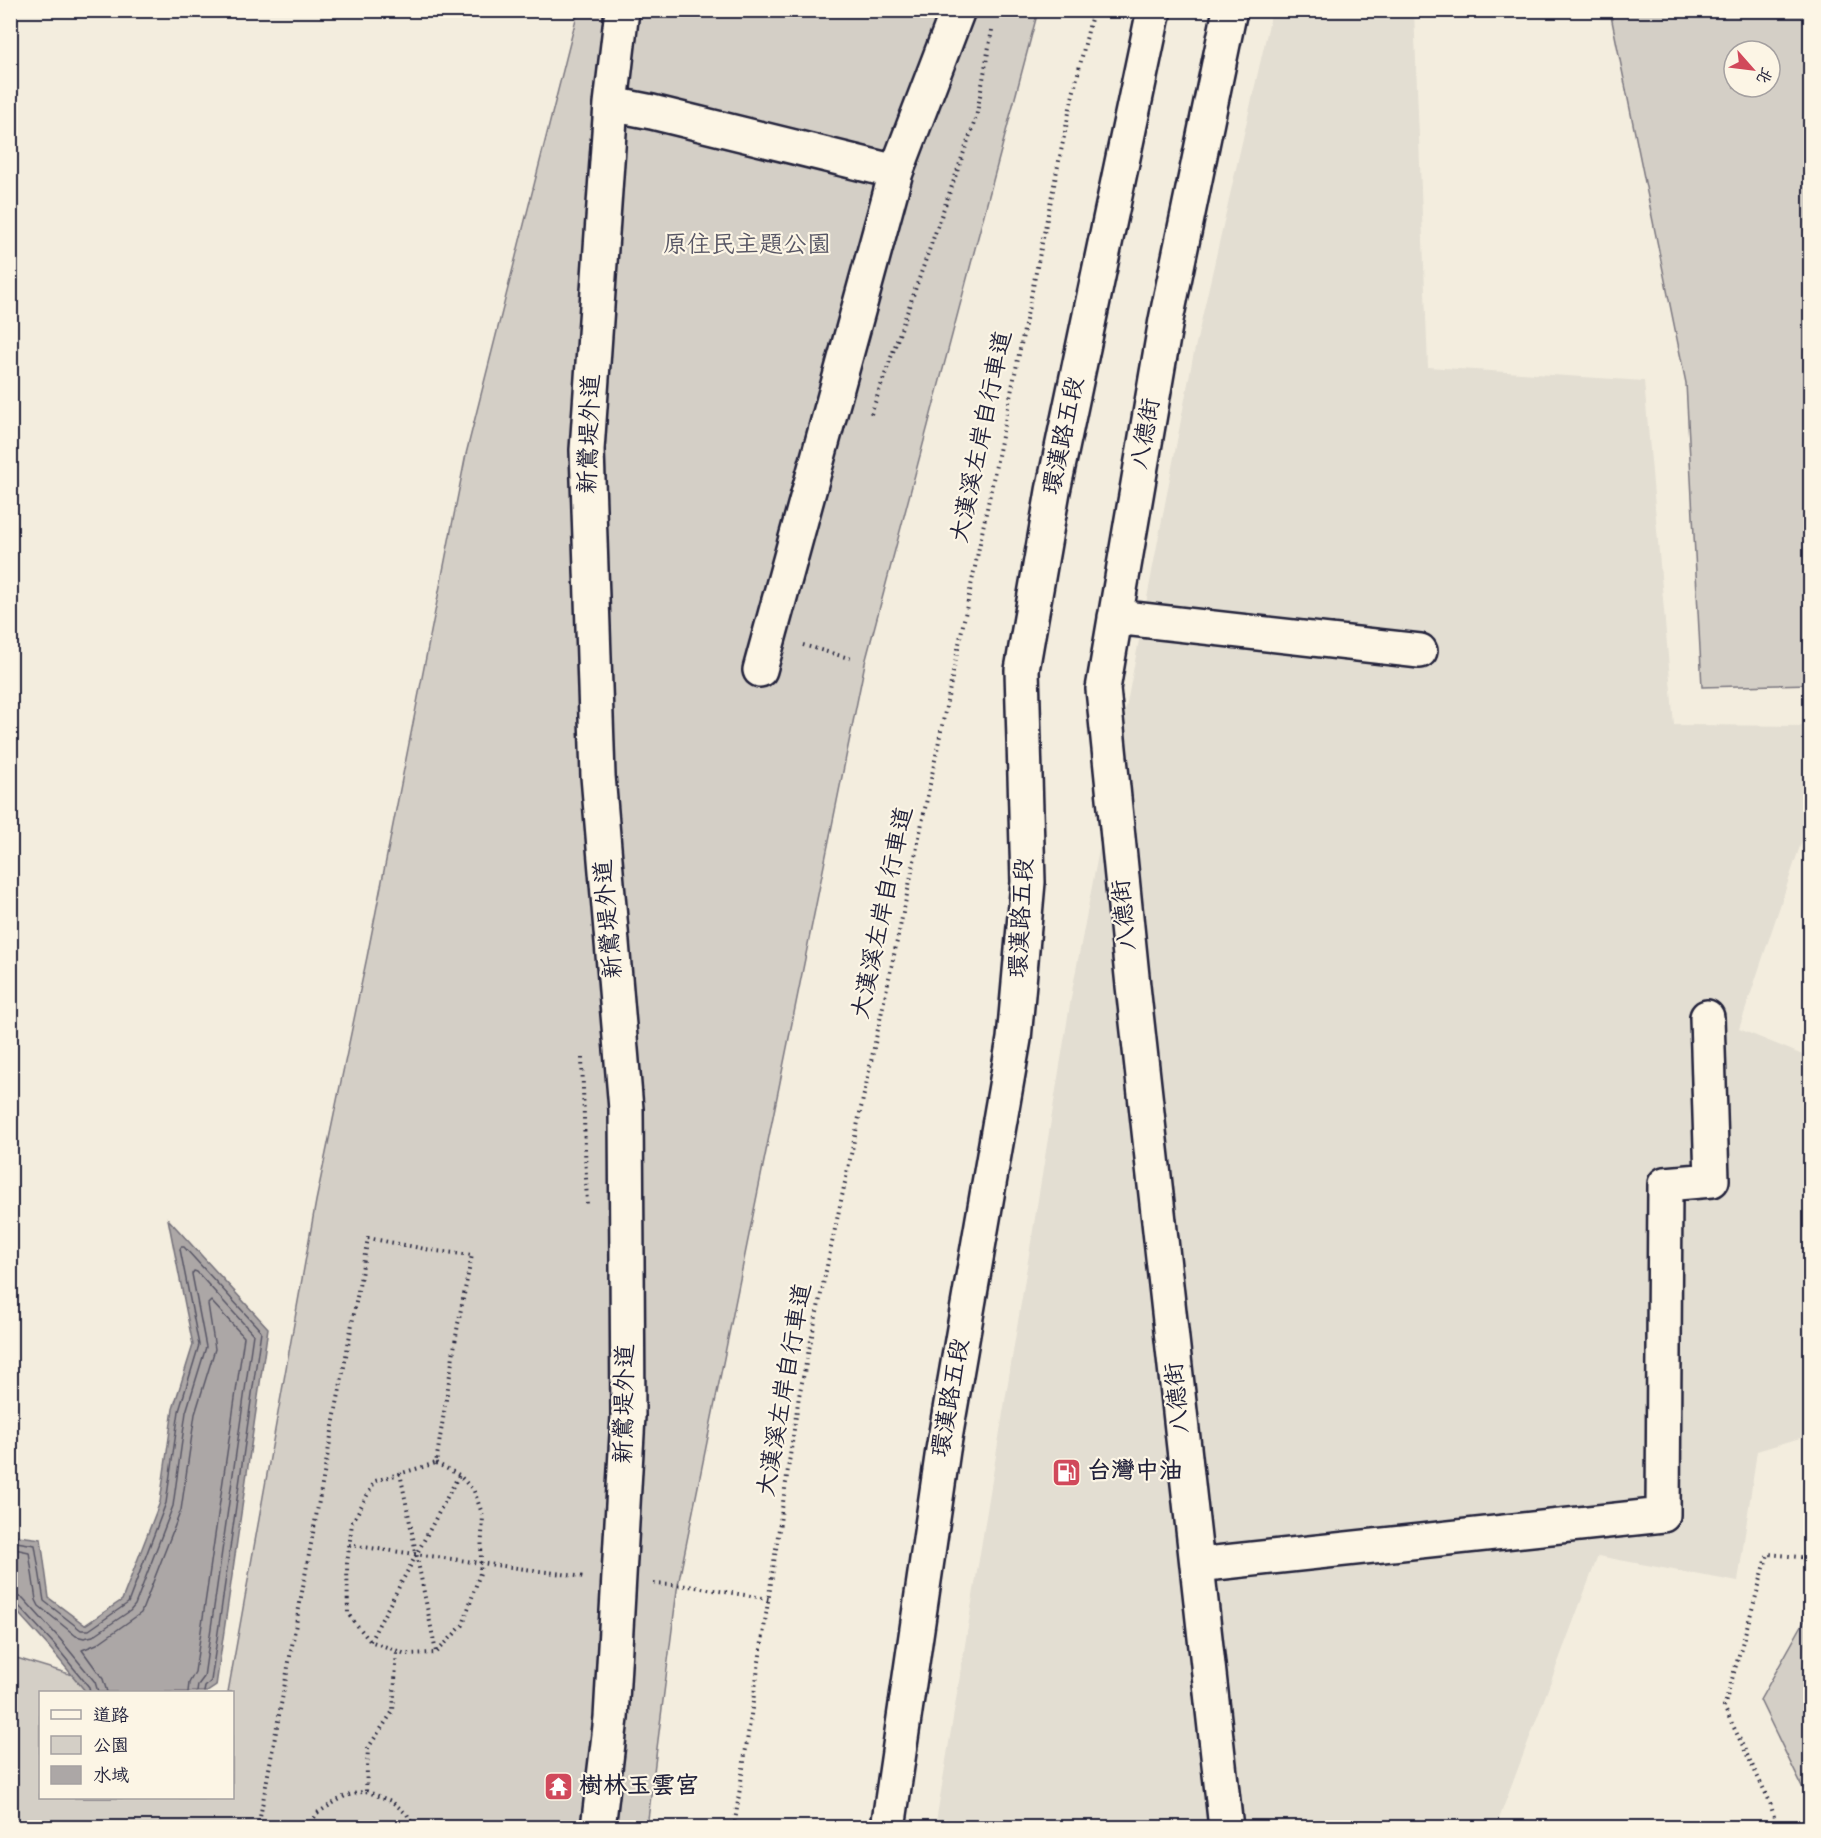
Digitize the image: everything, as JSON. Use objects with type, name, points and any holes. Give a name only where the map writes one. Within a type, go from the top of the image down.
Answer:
[{"type":"street","name":"新鶯堤外道","points":[[597,1827],[611,1718],[628,1416],[626,1109],[598,776],[587,450],[611,104],[622,10]]},
{"type":"street","points":[[760,670],[896,172],[958,10]]},
{"type":"street","name":"環漢路五段","points":[[888,1827],[943,1450],[1014,1039],[1028,882],[1022,670],[1053,491],[1154,10]]},
{"type":"street","name":"八德街","points":[[1227,1827],[1103,688],[1166,320],[1230,10]]},
{"type":"street","points":[[611,104],[896,172]]},
{"type":"street","points":[[1115,617],[1420,651]]},
{"type":"street","points":[[1197,1565],[1663,1515],[1665,1184],[1712,1180],[1707,1017]]},
{"type":"path","name":"大漢溪左岸自行車道","points":[[734,1827],[799,1396],[913,865],[1071,103],[1093,10]]},
{"type":"path","points":[[870,416],[976,118],[993,21]]},
{"type":"path","points":[[770,635],[852,659]]},
{"type":"path","points":[[258,1827],[368,1238],[436,1251],[472,1255],[458,1324],[436,1463]]},
{"type":"path","points":[[436,1463],[459,1475],[474,1491],[483,1516],[480,1573],[463,1625],[436,1653],[406,1654],[370,1641],[348,1614],[347,1564],[352,1523],[375,1481],[436,1463]]},
{"type":"path","points":[[400,1473],[436,1653]]},
{"type":"path","points":[[370,1641],[459,1475]]},
{"type":"path","points":[[349,1545],[481,1561]]},
{"type":"path","points":[[1777,1827],[1770,1802],[1724,1707],[1768,1554],[1810,1558]]},
{"type":"path","points":[[689,1586],[769,1599]]},
{"type":"path","points":[[366,1791],[368,1748],[393,1711],[397,1650]]},
{"type":"path","points":[[308,1827],[317,1813],[345,1796],[366,1791],[391,1801],[407,1814],[414,1827]]},
{"type":"shaded area","points":[[1272,11],[1414,11],[1428,367],[1644,381],[1674,725],[1810,726],[1810,816],[1739,1029],[1810,1058],[1810,1435],[1757,1451],[1738,1582],[1598,1556],[1496,1827],[935,1828],[1073,986],[1193,357]]},
{"type":"green space","name":"原住民主題公園","points":[[578,11],[1038,11],[865,663],[677,1590],[647,1827],[11,1827],[10,1656],[126,1691],[39,1691],[39,1799],[234,1799],[234,1691],[228,1691],[316,1201],[367,957],[466,454]]},
{"type":"green space","points":[[1610,11],[1810,11],[1810,684],[1702,687],[1686,383]]},
{"type":"green space","points":[[1810,1611],[1810,1803],[1760,1700]]},
{"type":"water","points":[[168,1219],[268,1328],[216,1686],[208,1691],[85,1691],[11,1605],[11,1535],[41,1539],[49,1598],[85,1625],[122,1600],[160,1502],[173,1409],[193,1345]]},
{"type":"place","name":"台灣中油","points":[[1066,1472]]},
{"type":"place","name":"樹林玉雲宮","points":[[558,1787]]}]
